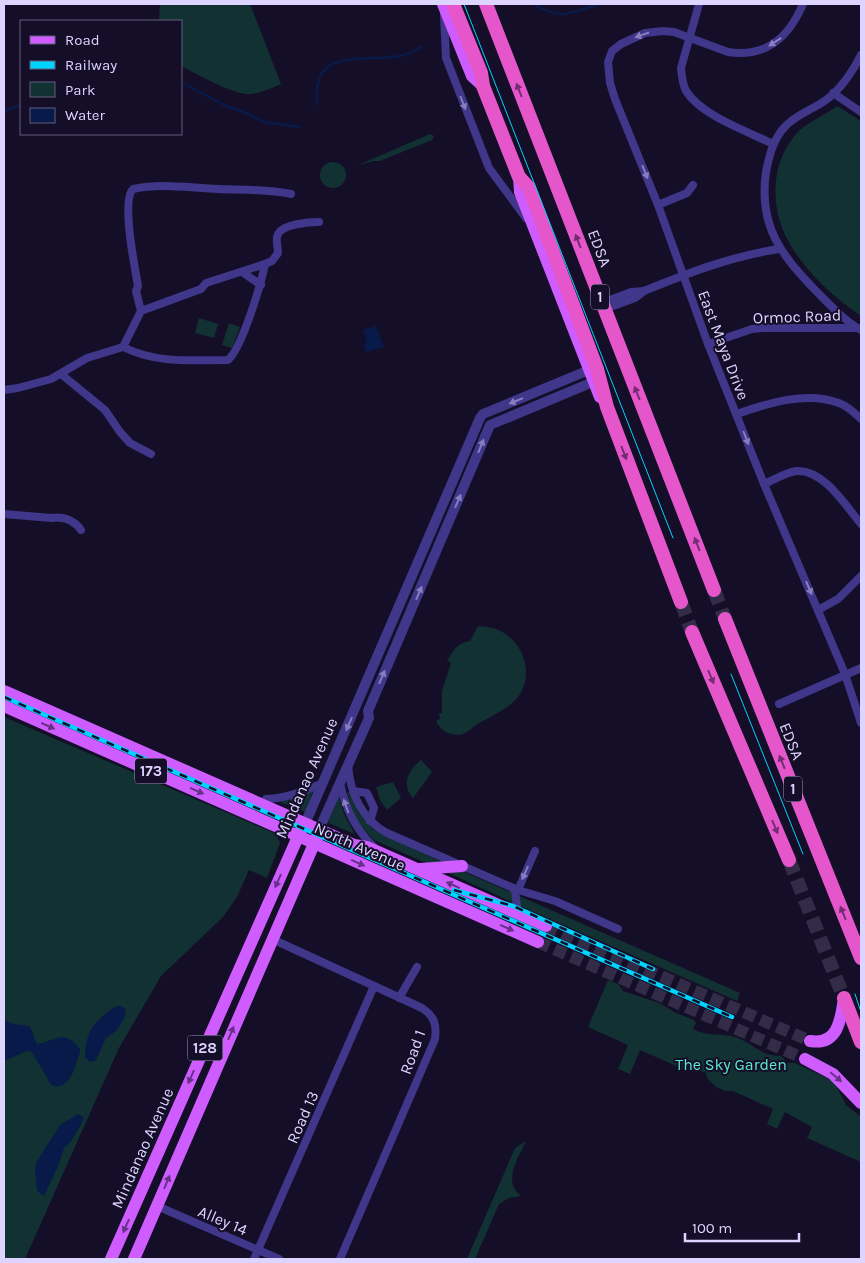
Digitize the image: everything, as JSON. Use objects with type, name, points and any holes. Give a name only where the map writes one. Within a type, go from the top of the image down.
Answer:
[{"type":"highway","name":"1","points":[[453,4],[519,177],[529,188],[597,369],[607,407],[681,602]]},
{"type":"highway","name":"EDSA","points":[[486,4],[714,590]]},
{"type":"highway","name":"EDSA","points":[[725,619],[861,958]]},
{"type":"highway","name":"1","points":[[692,632],[789,860]]},
{"type":"highway","points":[[844,998],[861,1042]]},
{"type":"main road","name":"1","points":[[443,4],[472,76],[483,86]]},
{"type":"main road","name":"1","points":[[519,177],[520,192],[598,395],[607,407]]},
{"type":"main road","name":"North Avenue","points":[[4,683],[186,768],[306,820],[354,845],[367,847],[546,926]]},
{"type":"main road","name":"North Avenue","points":[[4,691],[92,730],[115,734]]},
{"type":"main road","name":"North Avenue","points":[[4,706],[538,942]]},
{"type":"main road","points":[[92,730],[115,734]]},
{"type":"main road","name":"North Avenue","points":[[219,782],[266,799],[306,820]]},
{"type":"main road","name":"Mindanao Avenue","points":[[111,1259],[306,820]]},
{"type":"main road","name":"Mindanao Avenue","points":[[134,1259],[321,827]]},
{"type":"main road","points":[[417,869],[462,866]]},
{"type":"main road","points":[[844,998],[836,1031],[824,1039],[810,1041],[816,1046],[817,1053],[813,1059],[805,1059],[833,1074],[861,1103]]},
{"type":"street","points":[[443,4],[446,58],[489,168],[535,230]]},
{"type":"street","points":[[699,4],[681,68],[682,79],[688,93],[713,114],[773,144]]},
{"type":"street","name":"East Maya Drive","points":[[803,4],[792,25],[780,40],[766,48],[748,52],[728,52],[674,32],[645,33],[614,48],[608,62],[608,71],[615,99],[658,205],[708,344],[764,484],[845,674],[861,723]]},
{"type":"street","points":[[859,329],[824,300],[779,249],[765,208],[765,182],[773,144],[782,130],[833,94],[846,79],[861,55]]},
{"type":"street","points":[[833,94],[861,112]]},
{"type":"street","points":[[658,205],[687,193],[694,185]]},
{"type":"street","points":[[123,347],[140,311],[136,291],[138,286],[129,234],[129,195],[133,189],[148,186],[180,186],[273,190],[291,194]]},
{"type":"street","points":[[140,311],[202,290],[206,283],[272,261],[278,254],[278,233],[301,223],[319,222]]},
{"type":"street","points":[[603,306],[635,298],[644,291],[682,276],[750,254],[779,249]]},
{"type":"street","points":[[4,390],[51,379],[86,358],[123,347],[137,354],[161,359],[228,360],[236,350],[261,285],[265,264]]},
{"type":"street","points":[[242,272],[261,285]]},
{"type":"street","name":"Ormoc Road","points":[[708,344],[752,329],[762,328],[859,329]]},
{"type":"street","points":[[61,374],[105,410],[130,443],[151,454]]},
{"type":"street","name":"Mindanao Avenue","points":[[306,820],[480,418],[483,414],[560,382],[591,376]]},
{"type":"street","name":"Mindanao Avenue","points":[[321,827],[369,718],[368,711],[490,425],[565,394],[591,376]]},
{"type":"street","points":[[560,382],[565,387],[565,394]]},
{"type":"street","points":[[737,414],[764,404],[783,400],[816,399],[842,404],[861,419]]},
{"type":"street","points":[[764,484],[793,472],[803,471],[816,476],[837,495],[861,524]]},
{"type":"street","points":[[4,514],[58,517],[70,520],[77,524],[81,530]]},
{"type":"street","points":[[818,610],[838,599],[861,576]]},
{"type":"street","points":[[778,704],[861,668]]},
{"type":"street","points":[[348,764],[354,791],[361,809],[370,821],[386,833],[515,889],[555,901],[618,929]]},
{"type":"street","points":[[266,799],[279,799],[299,794],[323,783]]},
{"type":"street","points":[[340,783],[345,805],[351,819],[364,838],[381,854]]},
{"type":"street","points":[[354,791],[366,793],[374,808],[370,821]]},
{"type":"street","points":[[314,803],[328,809]]},
{"type":"street","points":[[518,914],[515,889],[535,851]]},
{"type":"street","name":"Road 1","points":[[272,939],[422,1008],[434,1018],[436,1028],[435,1039],[340,1259]]},
{"type":"street","points":[[399,998],[417,967]]},
{"type":"street","name":"Road 13","points":[[254,1259],[374,986]]},
{"type":"street","name":"Alley 14","points":[[157,1206],[279,1259]]},
{"type":"green space","points":[[160,4],[250,4],[281,84],[259,93],[244,94],[216,84],[182,67],[182,20],[159,20]]},
{"type":"green space","points":[[837,106],[861,121],[861,316],[824,286],[800,259],[785,236],[776,206],[777,175],[780,161],[787,147],[800,130]]},
{"type":"green space","points":[[430,134],[434,136],[432,140],[380,161],[356,166]]},
{"type":"green space","points":[[333,162],[342,166],[346,175],[342,184],[333,188],[324,184],[320,175],[324,166]]},
{"type":"green space","points":[[199,318],[218,324],[214,338],[195,333]]},
{"type":"green space","points":[[229,323],[240,327],[232,348],[222,345]]},
{"type":"green space","points":[[478,626],[501,631],[517,645],[526,669],[524,686],[516,699],[506,708],[465,733],[459,735],[448,733],[437,723],[437,720],[440,719],[439,714],[442,713],[442,691],[451,663],[447,660],[459,645],[470,641]]},
{"type":"green space","points":[[4,717],[272,832],[277,836],[280,843],[267,878],[249,870],[237,897],[223,917],[161,976],[119,1048],[25,1259],[4,1259]]},
{"type":"green space","points":[[421,760],[432,772],[413,798],[407,788],[407,782],[413,768]]},
{"type":"green space","points":[[393,782],[401,798],[387,810],[380,800],[376,787]]},
{"type":"green space","points":[[313,791],[305,812],[280,802]]},
{"type":"green space","points":[[347,792],[360,815],[374,830],[450,866],[433,866],[374,840],[361,826],[351,810]]},
{"type":"green space","points":[[339,797],[344,814],[355,834],[328,823]]},
{"type":"green space","points":[[440,869],[457,869],[513,893],[514,903]]},
{"type":"green space","points":[[517,895],[740,993],[737,1001],[518,905]]},
{"type":"green space","name":"The Sky Garden","points":[[608,980],[618,984],[623,991],[659,1003],[676,1013],[694,1020],[696,1023],[693,1029],[709,1034],[735,1037],[766,1054],[782,1057],[786,1063],[795,1063],[831,1080],[837,1087],[846,1105],[861,1117],[861,1162],[807,1138],[812,1127],[785,1112],[777,1129],[767,1124],[773,1109],[733,1091],[725,1091],[716,1087],[708,1079],[705,1072],[683,1069],[640,1050],[630,1074],[618,1069],[628,1045],[588,1027]]},
{"type":"green space","points":[[526,1141],[516,1162],[512,1177],[515,1190],[521,1196],[509,1198],[499,1204],[475,1259],[467,1259],[515,1148]]},
{"type":"water","points":[[376,326],[384,347],[366,352],[363,345],[367,343],[363,330]]},
{"type":"water","points":[[117,1006],[126,1009],[124,1019],[116,1031],[106,1038],[96,1060],[90,1062],[85,1057],[87,1040],[90,1033],[103,1016]]},
{"type":"water","points":[[4,1019],[10,1023],[30,1027],[37,1044],[60,1037],[65,1037],[74,1043],[80,1049],[80,1052],[68,1081],[63,1085],[51,1085],[32,1052],[27,1051],[4,1061]]},
{"type":"water","points":[[78,1114],[83,1117],[83,1121],[70,1143],[64,1148],[59,1164],[44,1196],[37,1191],[36,1163],[60,1125]]},
{"type":"waterway","points":[[533,4],[559,14],[572,13],[598,4]]},
{"type":"waterway","points":[[317,104],[316,97],[320,77],[325,69],[333,64],[355,59],[402,55],[421,47]]},
{"type":"waterway","points":[[182,83],[224,105],[264,122],[300,127]]},
{"type":"waterway","points":[[4,111],[20,105]]},
{"type":"tunnel","points":[[714,590],[725,619]]},
{"type":"tunnel","points":[[681,602],[692,632]]},
{"type":"tunnel","points":[[789,860],[844,998]]},
{"type":"tunnel","points":[[546,926],[810,1041]]},
{"type":"tunnel","points":[[538,942],[805,1059]]},
{"type":"tram line","points":[[464,4],[673,538]]},
{"type":"tram line","points":[[731,674],[803,854]]},
{"type":"tram line","points":[[855,994],[861,1012]]},
{"type":"railway","points":[[4,697],[732,1017]]},
{"type":"railway","points":[[454,890],[513,906],[653,969]]}]
